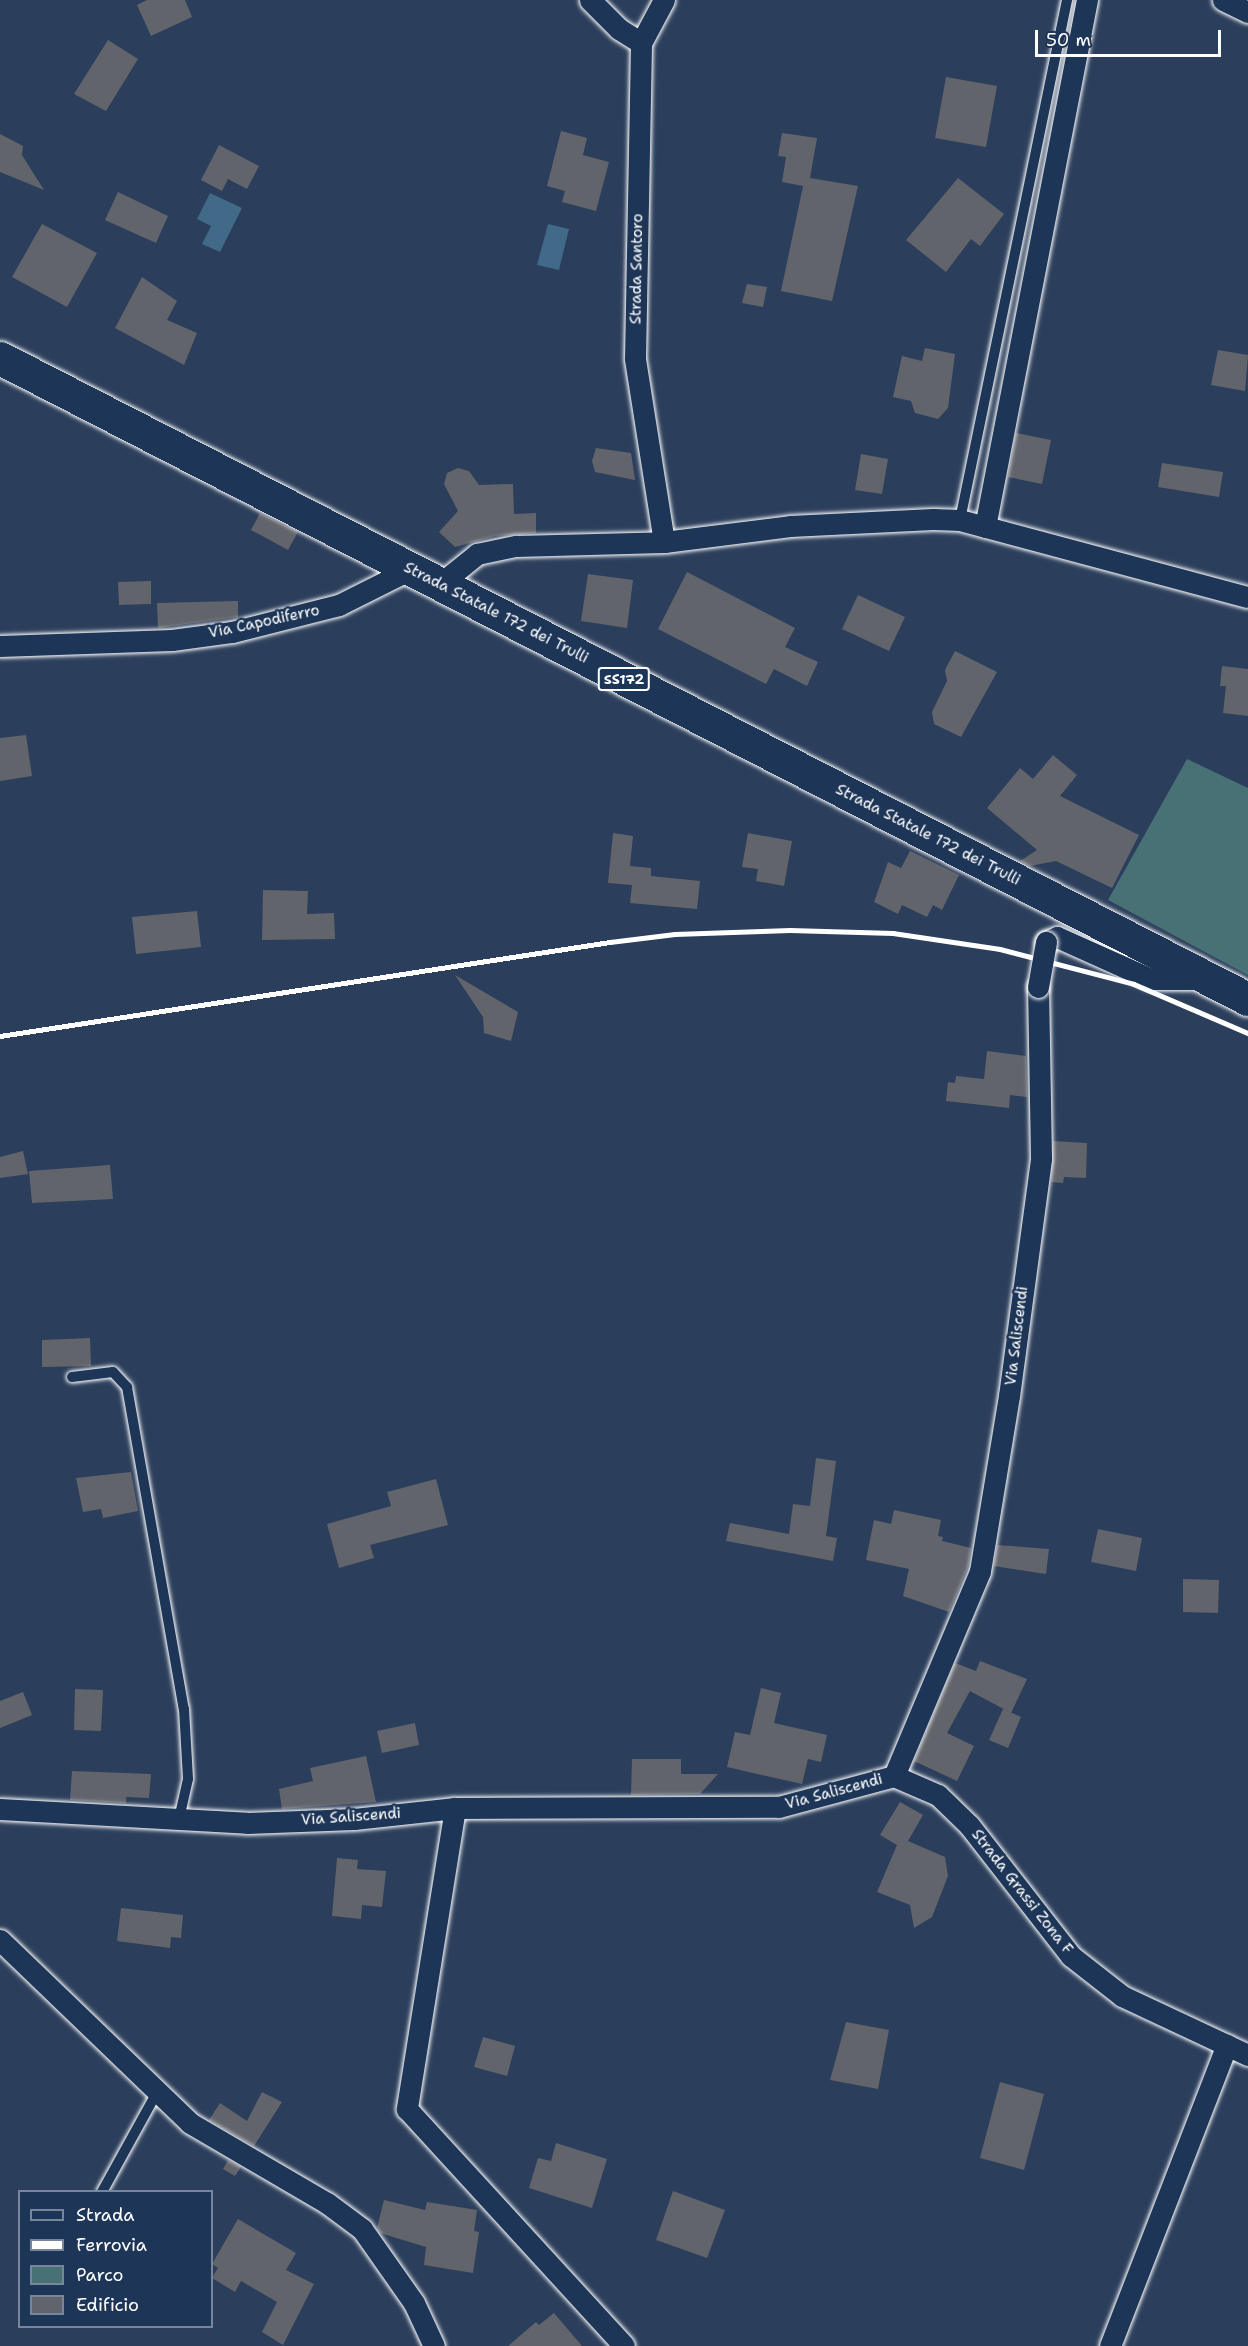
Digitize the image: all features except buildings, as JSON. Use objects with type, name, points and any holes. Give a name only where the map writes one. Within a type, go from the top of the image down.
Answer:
[{"type":"main road","name":"Strada Statale 172 dei Trulli","points":[[0,358],[1248,999]]},
{"type":"street","points":[[590,0],[619,29],[641,43]]},
{"type":"street","name":"Strada Santoro","points":[[664,0],[641,43],[635,358],[664,542]]},
{"type":"street","points":[[985,527],[1087,0]]},
{"type":"street","points":[[1223,0],[1248,12]]},
{"type":"street","points":[[441,584],[477,554],[516,546],[664,542],[790,526],[960,520],[1248,597]]},
{"type":"street","name":"Via Capodiferro","points":[[0,646],[172,639],[232,632],[339,605],[411,569]]},
{"type":"street","name":"Via Saliscendi","points":[[0,1809],[247,1823],[354,1819],[455,1808],[779,1807],[894,1776],[980,1570],[1009,1395],[1041,1158],[1038,987],[1046,942],[1057,938],[1151,979],[1210,980]]},
{"type":"street","name":"Strada Grassi Zona F","points":[[894,1776],[938,1795],[969,1825],[1071,1956],[1122,1996],[1248,2055]]},
{"type":"street","points":[[455,1808],[407,2109],[624,2346]]},
{"type":"street","points":[[0,1940],[156,2094],[190,2123],[327,2204],[362,2229],[414,2303],[434,2346]]},
{"type":"street","points":[[1110,2346],[1227,2045]]},
{"type":"lane","points":[[960,520],[1066,0]]},
{"type":"lane","points":[[72,1377],[113,1372],[127,1387],[184,1709],[188,1779],[179,1819]]},
{"type":"lane","points":[[103,2190],[156,2094]]},
{"type":"green space","points":[[1187,759],[1248,788],[1248,975],[1108,900]]},
{"type":"water","points":[[210,193],[242,208],[220,252],[202,244],[211,226],[197,219]]},
{"type":"water","points":[[548,224],[569,229],[559,270],[537,265]]},
{"type":"railway","points":[[0,1036],[610,942],[675,934],[790,930],[893,933],[1000,949],[1134,984],[1248,1033]]}]
